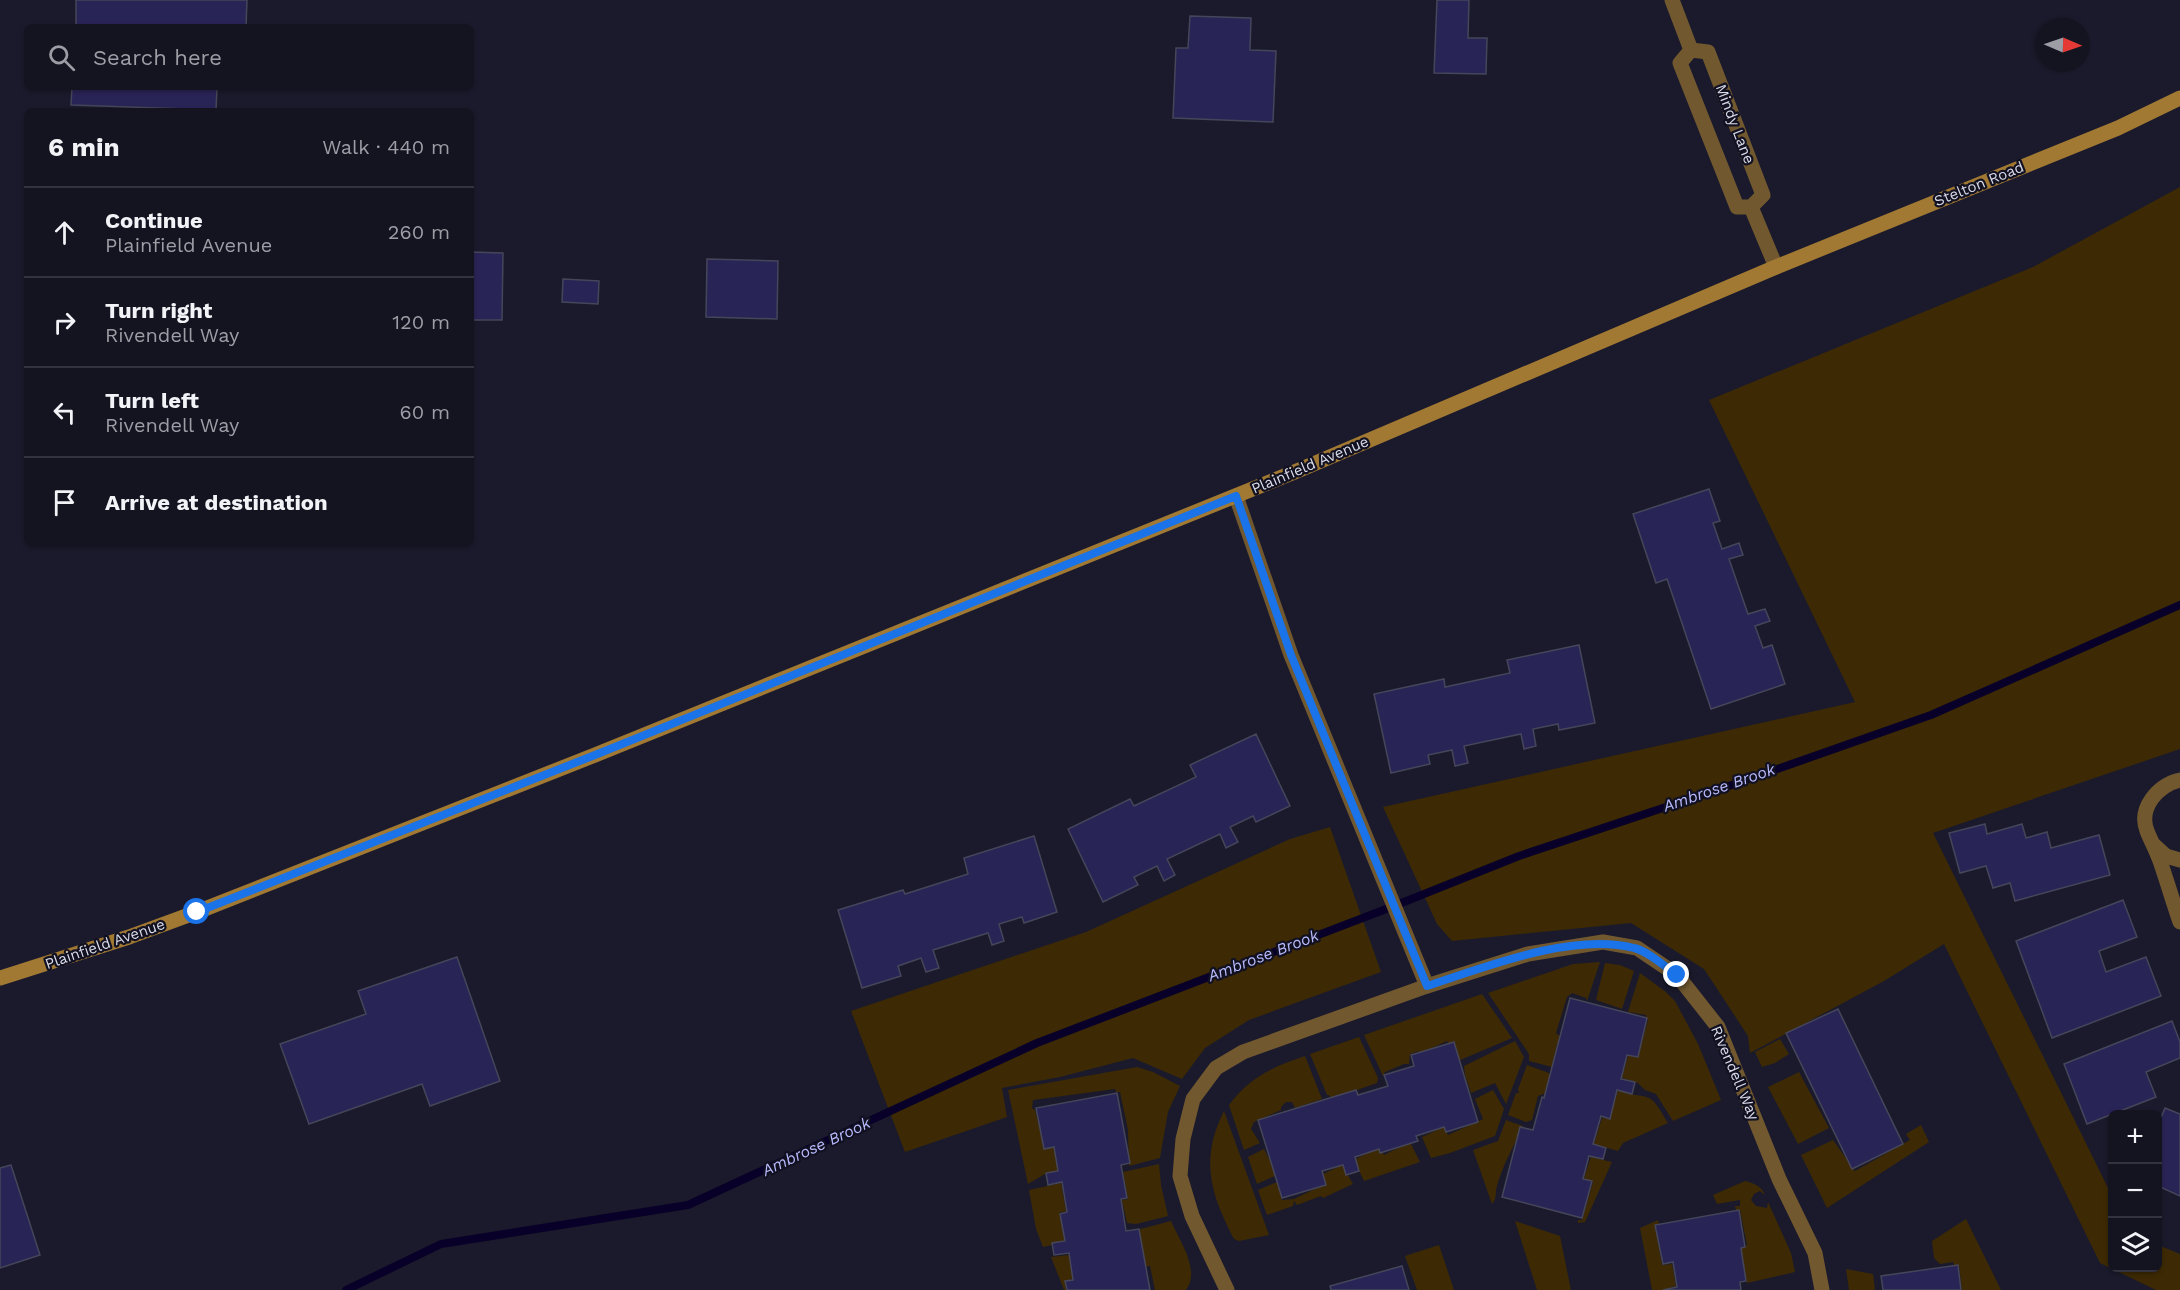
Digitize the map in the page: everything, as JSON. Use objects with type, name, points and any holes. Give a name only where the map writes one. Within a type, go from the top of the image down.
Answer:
[{"type":"main road","name":"Stelton Road","points":[[1776,267],[2118,128],[2180,98]]},
{"type":"main road","name":"Plainfield Avenue","points":[[0,978],[129,937],[197,912],[595,755],[1236,496],[1776,267]]},
{"type":"street","points":[[1672,0],[1691,50]]},
{"type":"street","name":"Mindy Lane","points":[[1691,50],[1708,52],[1763,195],[1751,207],[1737,207],[1680,63],[1691,50]]},
{"type":"street","points":[[1751,207],[1776,267]]},
{"type":"street","points":[[1236,496],[1291,655],[1427,986]]},
{"type":"street","points":[[2180,780],[2163,786],[2151,798],[2146,813],[2146,829],[2154,845],[2180,922]]},
{"type":"street","points":[[2154,845],[2166,856],[2180,860]]},
{"type":"street","name":"Rivendell Way","points":[[1227,1290],[1192,1215],[1180,1176],[1183,1139],[1193,1099],[1216,1068],[1243,1052],[1427,986],[1528,954],[1603,942],[1637,948],[1677,975],[1718,1027],[1779,1179],[1815,1253],[1822,1290]]},
{"type":"shaded area","points":[[2180,187],[2180,749],[1933,833],[2108,1188],[2108,1267],[2100,1263],[1944,944],[1884,981],[1750,1053],[1748,1036],[1704,969],[1631,923],[1452,941],[1437,924],[1383,807],[1855,702],[1709,400],[2033,267]]},
{"type":"shaded area","points":[[1330,827],[1381,972],[1249,1020],[1205,1048],[1182,1079],[1133,1058],[1060,1077],[1002,1088],[1007,1117],[905,1152],[851,1011],[1086,932],[1290,839]]},
{"type":"shaded area","points":[[1600,962],[1587,1001],[1586,998],[1572,993],[1567,997],[1556,1033],[1561,1037],[1560,1044],[1557,1044],[1552,1067],[1529,1061],[1529,1054],[1488,993],[1573,964]]},
{"type":"shaded area","points":[[1605,963],[1620,965],[1634,971],[1622,1009],[1596,1000]]},
{"type":"shaded area","points":[[1640,973],[1675,1001],[1698,1044],[1721,1100],[1673,1121],[1656,1094],[1645,1090],[1638,1083],[1622,1078],[1629,1052],[1633,1057],[1638,1057],[1648,1020],[1646,1015],[1628,1012]]},
{"type":"shaded area","points":[[1482,994],[1512,1038],[1458,1061],[1447,1041],[1420,1054],[1419,1051],[1410,1054],[1409,1064],[1385,1072],[1383,1076],[1364,1035]]},
{"type":"shaded area","points":[[1359,1037],[1378,1078],[1377,1083],[1331,1099],[1327,1095],[1310,1054]]},
{"type":"shaded area","points":[[1780,1039],[1789,1054],[1775,1063],[1762,1067],[1755,1052]]},
{"type":"shaded area","points":[[1515,1041],[1524,1057],[1506,1104],[1495,1083],[1471,1093],[1464,1066]]},
{"type":"shaded area","points":[[1305,1056],[1322,1099],[1295,1108],[1292,1102],[1286,1102],[1281,1110],[1254,1122],[1251,1129],[1260,1143],[1244,1150],[1229,1105],[1245,1087],[1263,1074]]},
{"type":"shaded area","points":[[1527,1065],[1549,1073],[1551,1077],[1548,1092],[1538,1096],[1532,1120],[1526,1122],[1508,1115],[1516,1093],[1519,1093],[1518,1089]]},
{"type":"shaded area","points":[[1137,1067],[1153,1072],[1180,1086],[1168,1112],[1160,1158],[1129,1166],[1128,1130],[1120,1092],[1116,1092],[1115,1089],[1033,1100],[1032,1108],[1035,1110],[1045,1149],[1054,1145],[1060,1171],[1045,1174],[1028,1184],[1008,1090]]},
{"type":"shaded area","points":[[1799,1072],[1829,1128],[1798,1144],[1768,1087]]},
{"type":"shaded area","points":[[1493,1090],[1504,1109],[1495,1136],[1431,1158],[1422,1137],[1444,1127],[1448,1135],[1483,1119],[1475,1099]]},
{"type":"shaded area","points":[[1618,1091],[1652,1100],[1668,1123],[1623,1143],[1618,1151],[1594,1144],[1602,1118],[1609,1119]]},
{"type":"shaded area","points":[[1224,1111],[1269,1235],[1239,1241],[1234,1239],[1222,1214],[1213,1187],[1210,1162],[1214,1137]]},
{"type":"shaded area","points":[[1506,1120],[1523,1126],[1502,1170],[1492,1204],[1473,1150],[1498,1141]]},
{"type":"shaded area","points":[[1921,1125],[1929,1142],[1827,1208],[1801,1155],[1833,1140],[1855,1171],[1910,1140],[1906,1134]]},
{"type":"shaded area","points":[[1410,1142],[1420,1162],[1364,1181],[1354,1160],[1379,1147],[1384,1155]]},
{"type":"shaded area","points":[[1264,1149],[1277,1175],[1257,1184],[1248,1157]]},
{"type":"shaded area","points":[[1591,1157],[1612,1162],[1585,1222],[1578,1223],[1578,1220],[1582,1220],[1593,1182],[1584,1178]]},
{"type":"shaded area","points":[[1159,1164],[1168,1216],[1136,1224],[1127,1223],[1122,1200],[1128,1199],[1123,1172]]},
{"type":"shaded area","points":[[1342,1165],[1353,1184],[1323,1198],[1321,1196],[1297,1205],[1294,1201],[1293,1206],[1267,1215],[1258,1190],[1277,1182],[1282,1200],[1294,1199],[1323,1185],[1321,1175]]},
{"type":"shaded area","points":[[1745,1181],[1757,1185],[1764,1192],[1765,1195],[1760,1191],[1754,1194],[1751,1200],[1756,1206],[1767,1208],[1768,1202],[1791,1253],[1795,1272],[1747,1283],[1741,1248],[1747,1245],[1740,1210],[1736,1210],[1735,1206],[1740,1206],[1740,1200],[1717,1204],[1713,1195]]},
{"type":"shaded area","points":[[1061,1183],[1066,1211],[1059,1213],[1066,1242],[1043,1247],[1036,1229],[1029,1190]]},
{"type":"shaded area","points":[[1966,1219],[2001,1290],[1962,1290],[1959,1265],[1954,1265],[1953,1262],[1940,1264],[1934,1258],[1932,1241]]},
{"type":"shaded area","points":[[1658,1220],[1659,1224],[1655,1226],[1662,1265],[1672,1264],[1676,1286],[1663,1290],[1652,1290],[1640,1228]]},
{"type":"shaded area","points":[[1171,1221],[1190,1264],[1190,1282],[1186,1290],[1155,1290],[1150,1266],[1143,1267],[1129,1232]]},
{"type":"shaded area","points":[[1515,1221],[1560,1236],[1571,1290],[1537,1290]]},
{"type":"shaded area","points":[[1439,1245],[1454,1290],[1417,1290],[1405,1256]]},
{"type":"shaded area","points":[[2162,1247],[2180,1254],[2180,1290],[2156,1290],[2119,1272],[2162,1272]]},
{"type":"shaded area","points":[[1069,1255],[1073,1279],[1065,1281],[1066,1290],[1064,1290],[1051,1257]]},
{"type":"shaded area","points":[[1846,1269],[1873,1274],[1875,1290],[1849,1290]]},
{"type":"building","points":[[76,0],[247,0],[246,24],[76,24]]},
{"type":"building","points":[[1437,0],[1469,0],[1468,38],[1487,38],[1486,74],[1434,73]]},
{"type":"building","points":[[1190,16],[1251,18],[1250,50],[1276,51],[1273,122],[1173,118],[1176,48],[1188,48]]},
{"type":"building","points":[[72,90],[217,90],[216,108],[71,105]]},
{"type":"building","points":[[474,252],[503,253],[502,320],[474,320]]},
{"type":"building","points":[[707,259],[778,261],[777,319],[706,317]]},
{"type":"building","points":[[563,279],[599,281],[598,304],[562,302]]},
{"type":"building","points":[[1709,489],[1720,521],[1713,523],[1722,549],[1739,543],[1743,555],[1729,559],[1748,614],[1765,609],[1770,621],[1755,626],[1763,648],[1772,645],[1785,684],[1711,709],[1667,579],[1656,583],[1633,514]]},
{"type":"building","points":[[1579,645],[1595,723],[1559,730],[1558,724],[1533,729],[1536,746],[1524,749],[1521,734],[1464,746],[1468,763],[1455,766],[1452,750],[1428,755],[1430,764],[1391,773],[1374,694],[1444,679],[1445,687],[1510,673],[1507,660]]},
{"type":"building","points":[[1256,734],[1290,806],[1256,822],[1253,816],[1230,827],[1238,842],[1226,848],[1220,834],[1167,859],[1175,875],[1164,881],[1157,866],[1134,877],[1138,885],[1103,902],[1068,829],[1130,799],[1134,806],[1196,777],[1190,765]]},
{"type":"building","points":[[1985,824],[1987,834],[2022,824],[2026,838],[2047,832],[2051,848],[2099,835],[2110,875],[2015,901],[2010,883],[1993,888],[1986,866],[1960,873],[1949,833]]},
{"type":"building","points":[[1034,836],[1057,912],[1024,923],[1022,917],[999,924],[1004,941],[992,945],[988,933],[933,950],[939,968],[926,972],[921,958],[898,966],[901,976],[862,988],[838,910],[903,890],[905,894],[968,874],[964,858]]},
{"type":"building","points":[[2123,900],[2137,937],[2099,951],[2106,972],[2146,957],[2161,996],[2052,1038],[2016,941]]},
{"type":"building","points":[[457,957],[500,1081],[430,1106],[422,1084],[309,1124],[280,1044],[366,1014],[358,991]]},
{"type":"building","points":[[1570,998],[1647,1018],[1638,1057],[1627,1055],[1621,1079],[1635,1082],[1632,1094],[1617,1090],[1610,1119],[1601,1116],[1593,1144],[1606,1148],[1603,1159],[1589,1156],[1583,1179],[1592,1181],[1582,1218],[1502,1197],[1520,1127],[1533,1130],[1542,1097],[1544,1098]]},
{"type":"building","points":[[1838,1009],[1903,1144],[1852,1169],[1786,1033]]},
{"type":"building","points":[[2172,1021],[2180,1042],[2180,1058],[2146,1072],[2156,1097],[2123,1110],[2108,1110],[2108,1116],[2087,1124],[2064,1064]]},
{"type":"building","points":[[1454,1042],[1478,1122],[1446,1132],[1444,1127],[1416,1136],[1418,1141],[1380,1153],[1379,1149],[1355,1157],[1359,1171],[1346,1175],[1343,1165],[1322,1171],[1326,1185],[1282,1198],[1258,1120],[1356,1090],[1358,1095],[1388,1086],[1384,1075],[1414,1066],[1411,1055]]},
{"type":"building","points":[[1117,1093],[1130,1163],[1121,1165],[1127,1198],[1121,1199],[1126,1231],[1139,1229],[1150,1290],[1067,1290],[1065,1281],[1073,1280],[1069,1253],[1054,1255],[1052,1243],[1065,1241],[1060,1214],[1067,1212],[1062,1182],[1048,1185],[1046,1173],[1058,1171],[1054,1147],[1044,1149],[1036,1108]]},
{"type":"building","points":[[2165,1108],[2180,1114],[2180,1196],[2162,1188],[2162,1115]]},
{"type":"building","points":[[11,1165],[40,1255],[0,1268],[0,1168]]},
{"type":"building","points":[[1739,1210],[1745,1247],[1741,1248],[1746,1281],[1740,1282],[1741,1290],[1663,1290],[1677,1287],[1673,1262],[1663,1264],[1655,1225]]},
{"type":"building","points":[[1958,1265],[1961,1290],[1883,1290],[1881,1276]]},
{"type":"building","points":[[1402,1266],[1409,1290],[1331,1290],[1330,1286]]},
{"type":"waterway","name":"Ambrose Brook","points":[[346,1290],[441,1244],[688,1205],[1037,1043],[1519,856],[1931,715],[2180,605]]},
{"type":"route","points":[[197,912],[595,755],[1236,496],[1291,655],[1427,986],[1528,954],[1603,942],[1637,948],[1677,975]]}]
